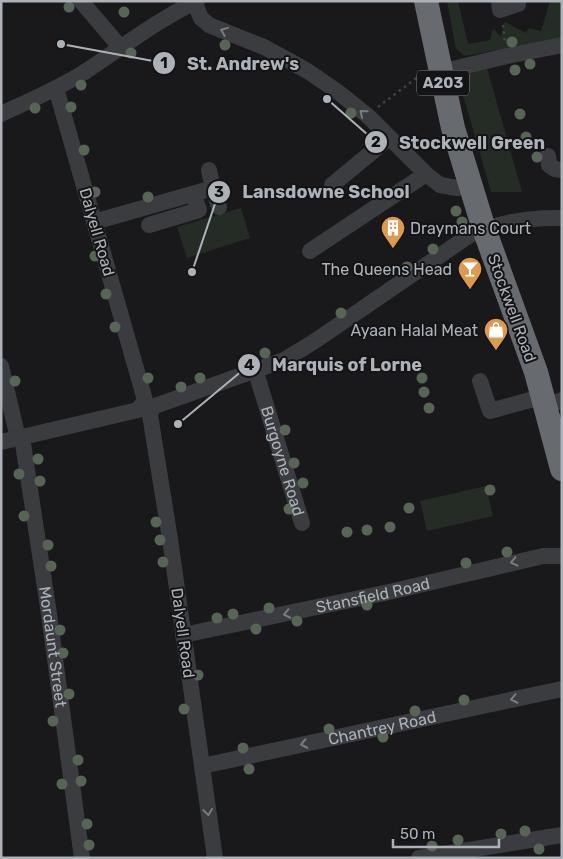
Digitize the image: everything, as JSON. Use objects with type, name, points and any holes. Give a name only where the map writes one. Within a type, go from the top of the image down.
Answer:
[{"type":"highway","name":"Stockwell Road","points":[[426,1],[433,72],[452,123],[484,230],[550,402],[562,469]]},
{"type":"street","points":[[81,1],[121,48]]},
{"type":"street","points":[[500,6],[518,4],[518,1]]},
{"type":"street","points":[[1,114],[56,88],[195,2],[201,18],[208,25],[264,47],[309,72],[338,92],[368,116],[426,174],[440,185],[456,188],[470,186]]},
{"type":"street","points":[[433,72],[562,45]]},
{"type":"street","name":"Dalyell Road","points":[[56,88],[150,415],[215,858]]},
{"type":"street","points":[[332,185],[389,138]]},
{"type":"street","points":[[548,156],[549,165],[555,170],[562,170]]},
{"type":"street","points":[[209,170],[219,207]]},
{"type":"street","points":[[310,251],[426,174]]},
{"type":"street","points":[[94,222],[213,188]]},
{"type":"street","points":[[149,224],[199,210],[193,194]]},
{"type":"street","points":[[1,442],[124,414],[148,406],[155,406],[284,360],[470,235],[493,226],[520,220],[562,218]]},
{"type":"street","name":"Mordaunt Street","points":[[1,366],[20,437],[48,607],[82,858]]},
{"type":"street","name":"Burgoyne Road","points":[[255,369],[302,524]]},
{"type":"street","points":[[480,381],[490,412],[530,400],[550,402]]},
{"type":"street","name":"Stansfield Road","points":[[183,635],[379,594],[543,556],[562,556]]},
{"type":"street","name":"Chantrey Road","points":[[202,766],[562,689]]},
{"type":"street","points":[[419,858],[562,835]]},
{"type":"path","points":[[500,6],[507,56]]},
{"type":"path","points":[[368,116],[420,74],[433,72]]},
{"type":"shaded area","points":[[447,1],[458,1],[468,44],[490,40],[493,29],[501,36],[505,22],[526,33],[529,28],[541,31],[550,1],[562,1],[562,38],[465,56],[456,49]]},
{"type":"shaded area","points":[[487,68],[522,192],[491,192],[457,74]]},
{"type":"shaded area","points":[[241,208],[250,238],[187,258],[177,227]]},
{"type":"shaded area","points":[[486,486],[493,516],[427,531],[420,501]]},
{"type":"place","name":"St. Andrew's","points":[[61,44]]},
{"type":"place","name":"Stockwell Green","points":[[327,99]]},
{"type":"place","name":"Draymans Court","points":[[393,249]]},
{"type":"place","name":"Lansdowne School","points":[[192,272]]},
{"type":"place","name":"The Queens Head","points":[[470,290]]},
{"type":"place","name":"Ayaan Halal Meat","points":[[496,351]]},
{"type":"place","name":"Marquis of Lorne","points":[[178,424]]}]
